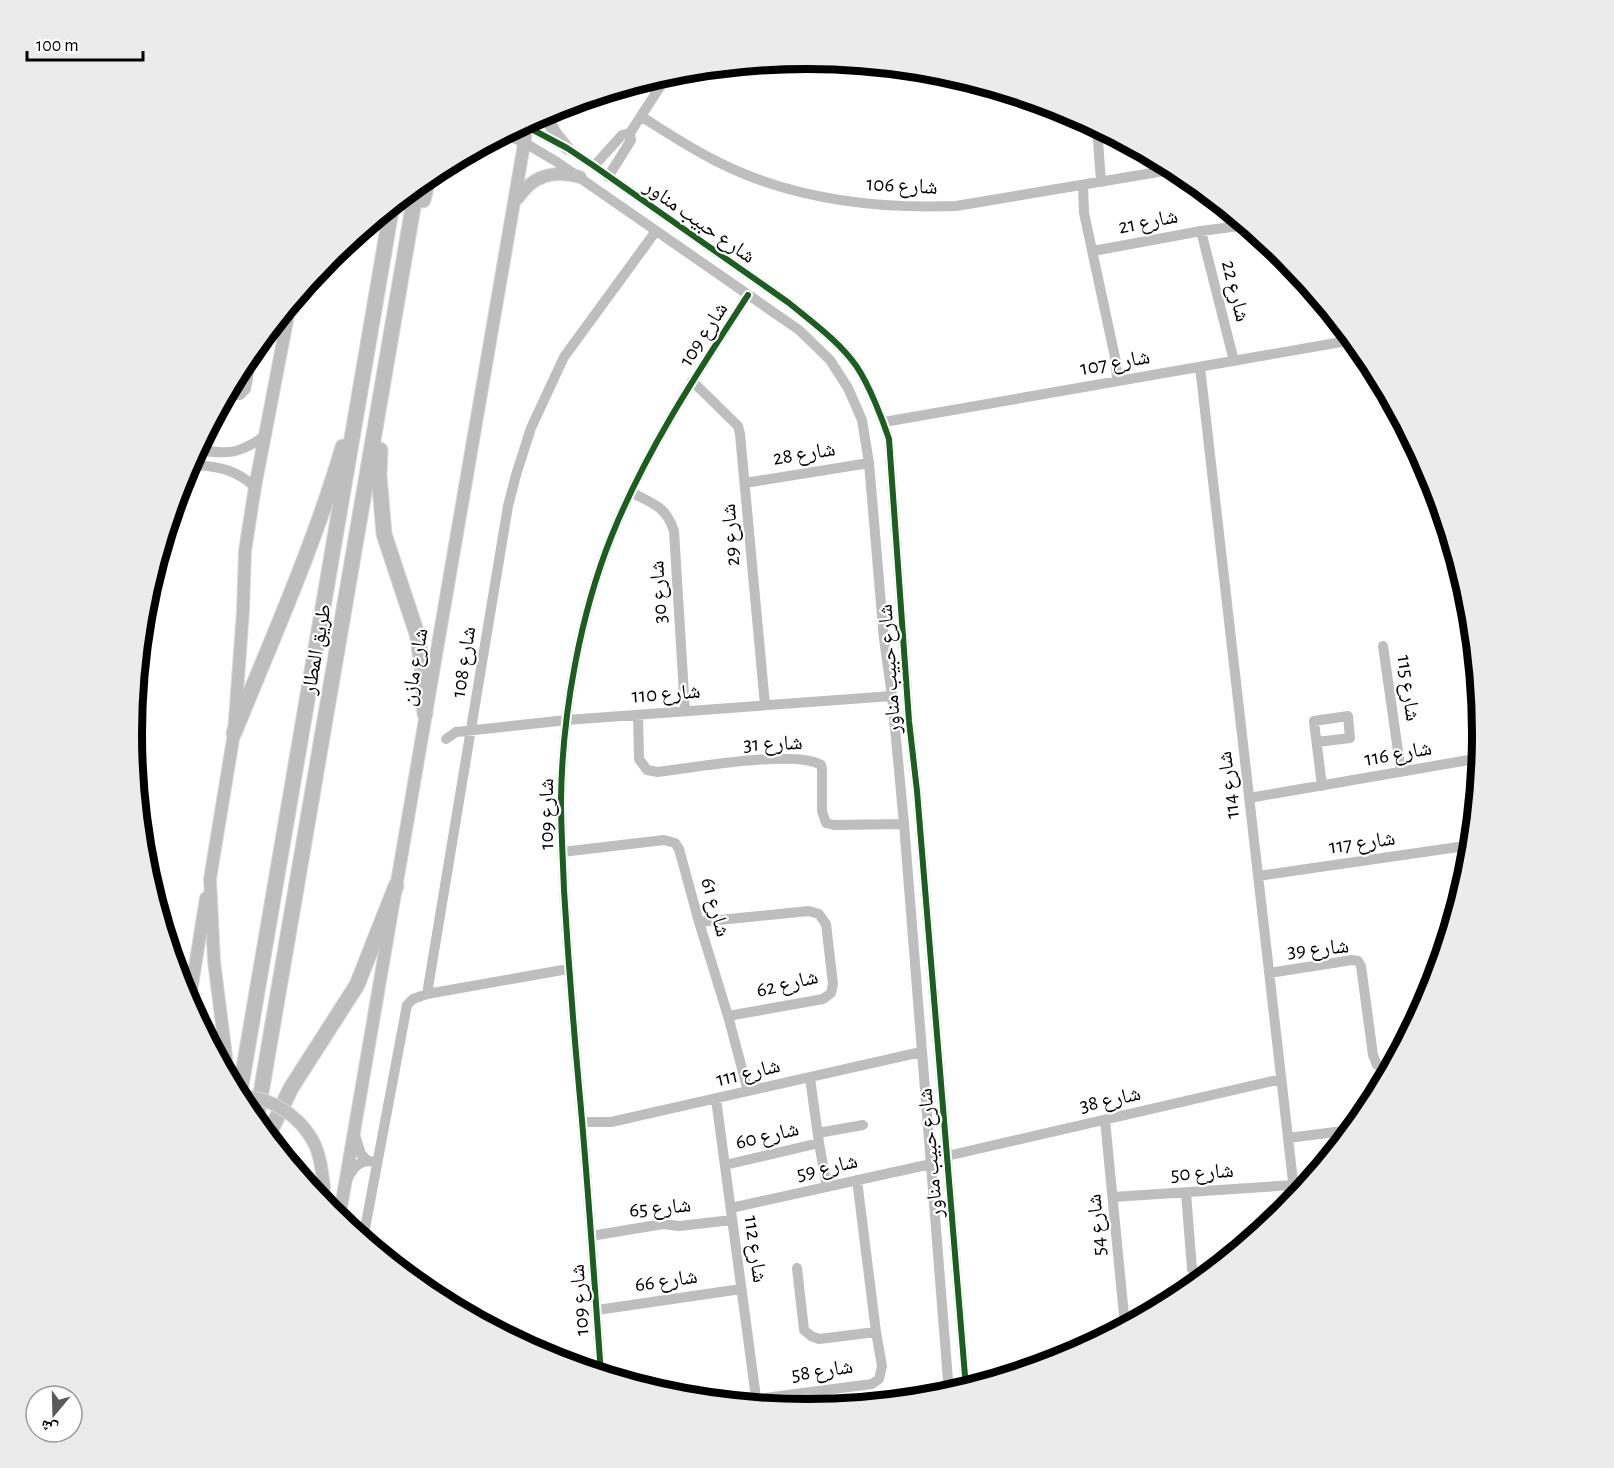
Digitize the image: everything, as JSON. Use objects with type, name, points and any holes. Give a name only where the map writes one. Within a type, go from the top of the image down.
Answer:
[{"type":"highway","points":[[415,223],[425,190]]},
{"type":"highway","name":"طريق المطار","points":[[258,1109],[380,405],[408,248],[415,223],[416,196]]},
{"type":"highway","name":"طريق المطار","points":[[241,1082],[391,216]]},
{"type":"highway","points":[[234,734],[325,508],[364,375]]},
{"type":"highway","points":[[380,405],[379,476],[384,534],[417,634],[426,714]]},
{"type":"highway","points":[[272,1128],[291,1088],[357,985],[396,886]]},
{"type":"main road","points":[[549,122],[567,148]]},
{"type":"main road","name":"شارع مازن","points":[[341,1208],[513,217],[526,132]]},
{"type":"main road","points":[[513,217],[516,202],[524,189],[536,179],[550,174],[565,173],[580,177]]},
{"type":"main road","points":[[192,986],[234,734],[245,551],[287,319]]},
{"type":"main road","points":[[210,879],[214,961],[226,1056]]},
{"type":"main road","points":[[250,1097],[268,1101],[287,1112],[303,1126],[315,1145],[322,1165],[324,1190]]},
{"type":"street","points":[[594,166],[622,135],[630,133],[662,86]]},
{"type":"street","name":"شارع 106","points":[[642,117],[716,161],[748,175],[790,190],[874,205],[956,206],[1161,172]]},
{"type":"street","name":"شارع حبيب مناور","points":[[534,129],[594,166],[703,245],[789,303],[842,350],[857,367],[884,422],[889,439],[911,740],[965,1379]]},
{"type":"street","points":[[608,177],[631,140],[630,133]]},
{"type":"street","points":[[1098,137],[1101,182]]},
{"type":"street","name":"شارع حبيب مناور","points":[[513,138],[580,177],[799,330],[830,360],[848,388],[862,420],[869,463],[884,639],[892,696],[904,824],[948,1383]]},
{"type":"street","name":"شارع 21","points":[[1083,185],[1084,213],[1116,362],[1117,381]]},
{"type":"street","name":"شارع 21","points":[[1093,251],[1236,226]]},
{"type":"street","name":"شارع 108","points":[[427,994],[508,506],[516,475],[531,429],[564,357],[656,231]]},
{"type":"street","name":"شارع 22","points":[[1201,231],[1234,361]]},
{"type":"street","points":[[695,258],[702,254],[703,245]]},
{"type":"street","points":[[710,268],[708,264],[710,259],[720,256]]},
{"type":"street","name":"شارع 109","points":[[601,1366],[568,969],[561,799],[567,720],[574,672],[596,580],[612,536],[649,453],[748,295]]},
{"type":"street","name":"شارع 107","points":[[884,422],[1344,342]]},
{"type":"street","name":"شارع 114","points":[[1200,367],[1293,1185]]},
{"type":"street","points":[[235,395],[240,395],[246,389],[249,373]]},
{"type":"street","name":"شارع 29","points":[[692,381],[738,426],[765,705]]},
{"type":"street","points":[[206,451],[222,453],[238,451],[265,436]]},
{"type":"street","name":"شارع 28","points":[[745,483],[869,463]]},
{"type":"street","points":[[200,465],[228,469],[240,474],[255,487]]},
{"type":"street","name":"شارع 30","points":[[631,492],[661,508],[670,517],[674,531],[685,711]]},
{"type":"street","points":[[873,503],[883,507],[893,500]]},
{"type":"street","points":[[875,526],[888,518],[895,523]]},
{"type":"street","name":"شارع 115","points":[[1383,646],[1401,772]]},
{"type":"street","name":"شارع 110","points":[[446,738],[456,732],[567,720],[892,696]]},
{"type":"street","name":"شارع 31","points":[[638,715],[639,759],[647,770],[658,772],[776,759],[812,760],[821,765],[822,769],[822,811],[826,823],[834,825],[904,824]]},
{"type":"street","points":[[895,739],[897,743],[903,745],[911,740]]},
{"type":"street","points":[[1317,742],[1322,786]]},
{"type":"street","name":"شارع 116","points":[[1249,798],[1471,760]]},
{"type":"street","name":"شارع 61","points":[[562,852],[664,840],[675,843],[679,849],[748,1091]]},
{"type":"street","name":"شارع 117","points":[[1258,876],[1462,846]]},
{"type":"street","name":"شارع 62","points":[[699,922],[809,911],[819,914],[826,924],[833,984],[831,993],[823,999],[728,1016]]},
{"type":"street","points":[[913,944],[920,935],[929,937]]},
{"type":"street","name":"شارع 39","points":[[1269,973],[1358,961],[1361,966],[1373,1055],[1377,1065],[1384,1065]]},
{"type":"street","points":[[364,1229],[372,1162],[405,1009],[410,1001],[427,994],[568,969]]},
{"type":"street","name":"شارع 111","points":[[582,1122],[611,1122],[921,1052]]},
{"type":"street","name":"شارع 60","points":[[810,1078],[827,1187]]},
{"type":"street","name":"شارع 38","points":[[947,1156],[1010,1142],[1021,1137],[1281,1079]]},
{"type":"street","name":"شارع 112","points":[[716,1099],[756,1397]]},
{"type":"street","name":"شارع 54","points":[[1105,1120],[1124,1318]]},
{"type":"street","name":"شارع 60","points":[[725,1165],[863,1125]]},
{"type":"street","points":[[1288,1138],[1340,1131]]},
{"type":"street","points":[[354,1132],[361,1154],[372,1162]]},
{"type":"street","points":[[345,1183],[356,1166],[372,1162]]},
{"type":"street","name":"شارع 59","points":[[731,1208],[931,1164]]},
{"type":"street","name":"شارع 58","points":[[780,1398],[872,1384],[879,1379],[882,1366],[857,1180]]},
{"type":"street","name":"شارع 50","points":[[1113,1197],[1293,1185]]},
{"type":"street","points":[[1186,1193],[1192,1269],[1195,1274]]},
{"type":"street","name":"شارع 65","points":[[591,1236],[663,1224],[679,1226],[732,1220]]},
{"type":"street","points":[[938,1251],[944,1242],[955,1252]]},
{"type":"street","name":"شارع 58","points":[[797,1268],[804,1330],[811,1336],[819,1339],[876,1332]]},
{"type":"street","name":"شارع 66","points":[[597,1310],[741,1289]]},
{"type":"cycle path","points":[[532,129],[594,166],[789,303],[816,325],[842,349],[862,374],[889,439],[909,721],[917,791],[965,1379]]},
{"type":"cycle path","points":[[600,1366],[564,890],[561,800],[569,700],[582,631],[591,598],[612,535],[626,503],[674,411],[748,295]]}]
